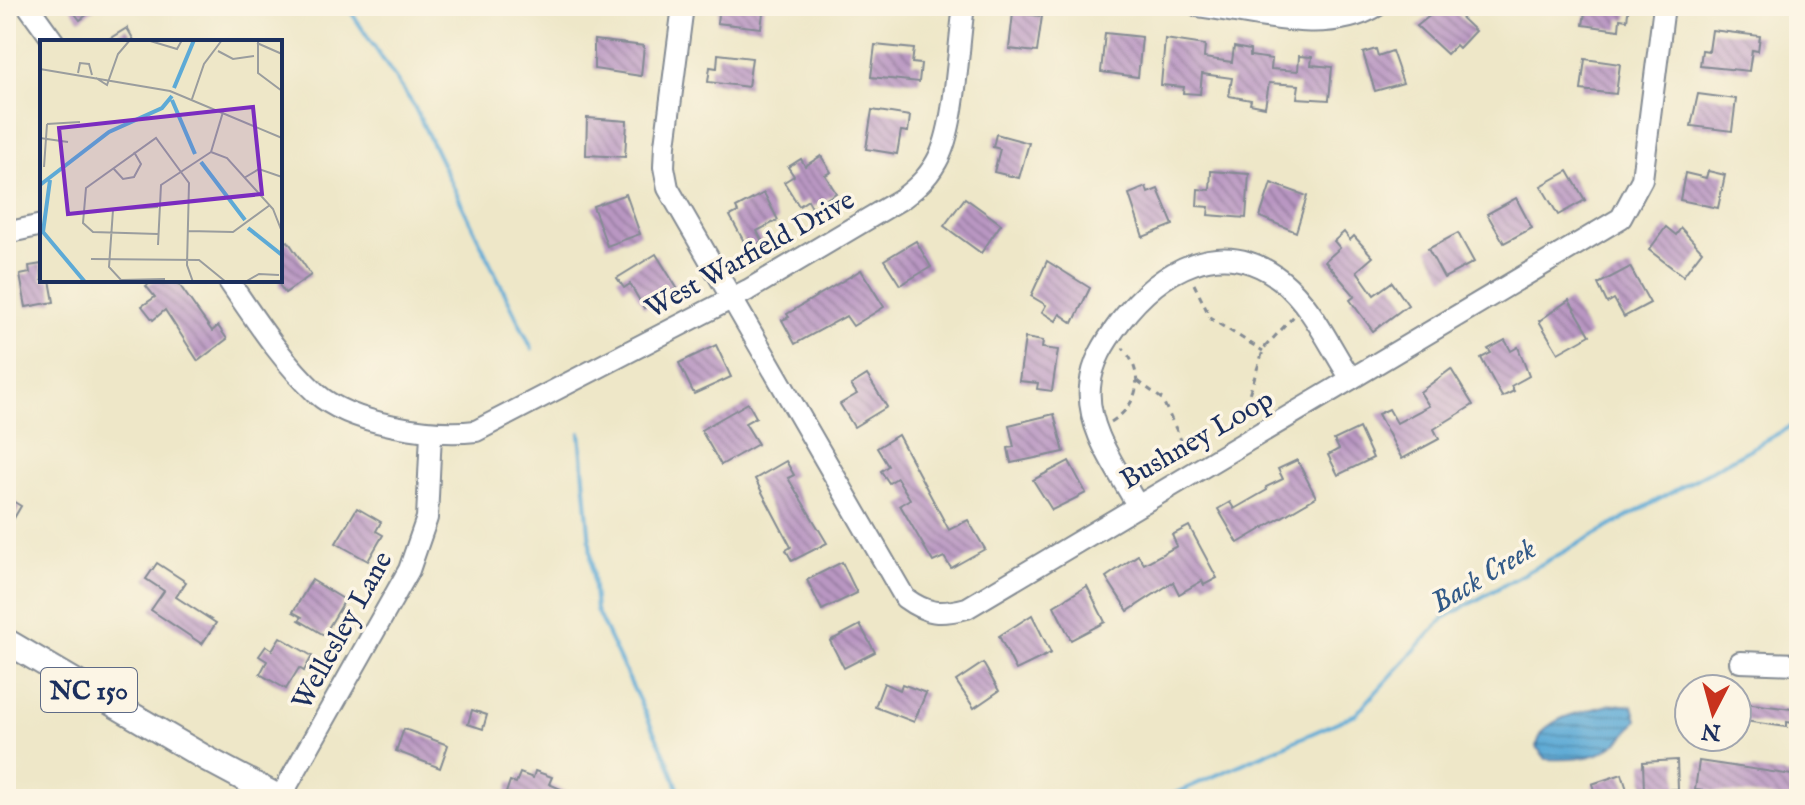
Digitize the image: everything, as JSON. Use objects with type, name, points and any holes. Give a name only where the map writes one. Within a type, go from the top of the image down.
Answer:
[{"type":"main road","name":"NC 150","points":[[6,641],[281,799]]},
{"type":"street","points":[[28,6],[53,40]]},
{"type":"street","name":"Bushney Loop","points":[[683,6],[664,167],[668,188],[905,598],[925,612],[946,613],[967,608],[1621,218],[1642,179],[1664,6]]},
{"type":"street","name":"West Warfield Drive","points":[[229,282],[286,362],[319,395],[375,421],[431,433],[476,431],[731,299],[903,198],[924,182],[940,155],[947,133],[964,6]]},
{"type":"street","points":[[1198,6],[1315,21],[1345,20],[1377,6]]},
{"type":"street","points":[[6,233],[40,225]]},
{"type":"street","points":[[1137,505],[1099,435],[1090,390],[1100,350],[1139,297],[1163,276],[1184,265],[1214,260],[1244,263],[1266,271],[1299,298],[1351,379]]},
{"type":"street","name":"Wellesley Lane","points":[[281,799],[409,570],[427,518],[431,433]]},
{"type":"street","points":[[1740,662],[1799,664]]},
{"type":"path","points":[[1192,278],[1211,319],[1263,351]]},
{"type":"path","points":[[1254,418],[1248,397],[1263,351],[1278,329],[1294,316]]},
{"type":"path","points":[[1120,345],[1130,358],[1138,381],[1162,399],[1189,457]]},
{"type":"path","points":[[1110,423],[1126,409],[1138,381]]},
{"type":"water","points":[[1612,704],[1633,706],[1637,720],[1609,749],[1575,759],[1546,759],[1537,747],[1540,736],[1556,721]]},
{"type":"building","points":[[69,6],[98,6],[80,20]]},
{"type":"building","points":[[719,6],[764,6],[761,28],[717,23]]},
{"type":"building","points":[[1442,6],[1449,6],[1475,31],[1459,48],[1456,45],[1447,54],[1417,26]]},
{"type":"building","points":[[1586,6],[1629,6],[1627,20],[1620,19],[1619,30],[1583,25]]},
{"type":"building","points":[[1013,13],[1042,16],[1037,52],[1009,49]]},
{"type":"building","points":[[127,28],[134,40],[107,40]]},
{"type":"building","points":[[1712,30],[1760,36],[1758,51],[1752,50],[1749,71],[1700,66],[1702,50],[1709,51]]},
{"type":"building","points":[[1105,33],[1142,37],[1138,77],[1101,72]]},
{"type":"building","points":[[1165,39],[1205,45],[1204,58],[1232,62],[1234,47],[1250,50],[1250,56],[1272,59],[1271,69],[1298,71],[1299,56],[1312,57],[1311,65],[1332,67],[1329,100],[1297,98],[1299,85],[1269,83],[1265,107],[1250,104],[1251,100],[1229,96],[1232,78],[1202,74],[1200,94],[1183,93],[1184,87],[1161,85]]},
{"type":"building","points":[[594,40],[644,46],[641,76],[594,69]]},
{"type":"building","points":[[875,45],[914,49],[912,63],[921,64],[919,82],[871,77]]},
{"type":"building","points":[[1376,49],[1378,56],[1392,51],[1403,83],[1375,91],[1363,53]]},
{"type":"building","points":[[718,54],[752,58],[748,87],[708,82],[710,67],[717,68]]},
{"type":"building","points":[[1585,59],[1620,64],[1616,94],[1581,90]]},
{"type":"building","points":[[1698,94],[1736,99],[1732,131],[1691,126]]},
{"type":"building","points":[[872,110],[910,116],[908,132],[901,131],[897,154],[866,149]]},
{"type":"building","points":[[587,118],[627,121],[625,157],[586,155]]},
{"type":"building","points":[[996,134],[1029,143],[1019,178],[994,172],[1000,149],[993,147]]},
{"type":"building","points":[[821,156],[831,172],[825,175],[836,193],[812,208],[808,200],[799,206],[784,182],[794,176],[788,167],[801,159],[805,166]]},
{"type":"building","points":[[1211,171],[1249,174],[1246,218],[1208,215],[1209,207],[1197,206],[1198,189],[1210,190]]},
{"type":"building","points":[[1568,171],[1585,200],[1558,215],[1541,186]]},
{"type":"building","points":[[1708,171],[1725,175],[1718,208],[1680,200],[1685,173],[1706,178]]},
{"type":"building","points":[[1271,183],[1307,196],[1296,232],[1260,217]]},
{"type":"building","points":[[1146,187],[1148,193],[1158,189],[1173,225],[1143,237],[1129,194]]},
{"type":"building","points":[[764,193],[778,220],[757,231],[762,241],[748,249],[730,216],[738,212],[736,208]]},
{"type":"building","points":[[626,194],[640,234],[607,246],[593,206]]},
{"type":"building","points":[[965,198],[1001,224],[981,253],[944,226]]},
{"type":"building","points":[[1516,198],[1532,228],[1504,243],[1487,214]]},
{"type":"building","points":[[1666,227],[1676,235],[1681,228],[1702,251],[1683,276],[1649,250]]},
{"type":"building","points":[[1344,232],[1350,240],[1354,236],[1373,257],[1357,271],[1374,295],[1392,282],[1408,305],[1373,331],[1350,300],[1355,296],[1325,261],[1340,248],[1334,241]]},
{"type":"building","points":[[1458,233],[1474,262],[1444,278],[1428,249]]},
{"type":"building","points":[[288,241],[311,275],[285,293],[280,286],[282,245]]},
{"type":"building","points":[[916,241],[931,267],[900,285],[884,260]]},
{"type":"building","points":[[656,254],[677,288],[644,308],[630,284],[624,288],[617,278]]},
{"type":"building","points":[[1047,261],[1090,288],[1073,323],[1060,314],[1056,321],[1042,312],[1046,305],[1031,296]]},
{"type":"building","points":[[40,264],[40,282],[50,282],[54,302],[26,307],[20,275],[30,273],[29,266]]},
{"type":"building","points":[[1630,267],[1650,303],[1624,317],[1614,299],[1607,303],[1598,284]]},
{"type":"building","points":[[861,270],[884,307],[853,326],[846,316],[795,344],[782,320],[789,317],[787,314]]},
{"type":"building","points":[[152,282],[177,282],[212,331],[218,326],[227,339],[198,361],[165,310],[153,320],[142,306],[155,297],[146,286]]},
{"type":"building","points":[[1569,300],[1590,335],[1558,353],[1539,321]]},
{"type":"building","points":[[1025,338],[1043,341],[1042,348],[1058,350],[1052,391],[1037,389],[1038,383],[1019,381]]},
{"type":"building","points":[[1505,340],[1511,351],[1518,347],[1529,376],[1511,386],[1514,391],[1502,397],[1481,358],[1491,353],[1488,349]]},
{"type":"building","points":[[716,345],[731,377],[694,394],[679,363]]},
{"type":"building","points":[[1451,369],[1473,405],[1434,429],[1439,439],[1402,459],[1378,414],[1389,409],[1397,423],[1429,406],[1420,392]]},
{"type":"building","points":[[867,375],[887,407],[854,427],[840,404],[857,394],[851,385]]},
{"type":"building","points":[[748,403],[756,417],[745,423],[758,444],[721,465],[701,430]]},
{"type":"building","points":[[1054,414],[1064,452],[1011,463],[1008,448],[1014,447],[1009,425]]},
{"type":"building","points":[[1359,428],[1373,458],[1338,475],[1328,455],[1339,449],[1334,440]]},
{"type":"building","points":[[898,435],[949,530],[968,520],[985,549],[951,568],[944,557],[933,562],[900,505],[910,499],[897,478],[889,483],[881,471],[888,466],[877,448]]},
{"type":"building","points":[[1297,460],[1316,497],[1238,543],[1218,509],[1230,502],[1234,509],[1267,490],[1266,487],[1283,479],[1278,469]]},
{"type":"building","points":[[786,461],[794,475],[788,478],[827,543],[792,561],[786,550],[791,547],[755,479]]},
{"type":"building","points":[[1069,461],[1086,493],[1052,510],[1033,480]]},
{"type":"building","points":[[6,497],[21,506],[6,532]]},
{"type":"building","points":[[357,508],[381,522],[376,531],[383,535],[368,561],[336,543]]},
{"type":"building","points":[[1189,526],[1217,578],[1204,585],[1202,581],[1179,594],[1173,582],[1128,611],[1106,577],[1138,555],[1144,564],[1177,546],[1172,535]]},
{"type":"building","points":[[842,562],[857,593],[822,610],[807,580]]},
{"type":"building","points":[[157,563],[186,582],[176,597],[216,623],[202,644],[151,610],[164,591],[146,579]]},
{"type":"building","points":[[312,580],[345,600],[324,635],[299,620],[302,617],[293,612]]},
{"type":"building","points":[[1087,586],[1105,622],[1071,640],[1054,606]]},
{"type":"building","points":[[1032,615],[1051,653],[1016,670],[999,636]]},
{"type":"building","points":[[860,625],[875,652],[844,668],[830,641]]},
{"type":"building","points":[[280,637],[312,656],[304,671],[299,668],[286,689],[260,674],[267,661],[259,656],[266,646],[272,650]]},
{"type":"building","points":[[983,663],[999,691],[974,708],[956,681]]},
{"type":"building","points":[[884,683],[900,690],[902,684],[926,693],[914,722],[875,707]]},
{"type":"building","points":[[1753,704],[1799,710],[1799,724],[1787,722],[1787,727],[1753,722]]},
{"type":"building","points":[[472,710],[487,715],[483,729],[468,724]]},
{"type":"building","points":[[404,729],[448,745],[440,768],[396,751]]},
{"type":"building","points":[[1677,760],[1678,789],[1644,791],[1643,762]]},
{"type":"building","points":[[1699,761],[1799,776],[1799,799],[1695,790]]},
{"type":"building","points":[[535,771],[552,777],[549,784],[584,799],[523,799],[506,793],[510,781],[516,783],[520,773],[533,778]]},
{"type":"building","points":[[1622,774],[1629,796],[1597,799],[1592,784]]},
{"type":"waterway","points":[[347,6],[414,106],[532,349]]},
{"type":"waterway","name":"Back Creek","points":[[1162,799],[1356,714],[1444,618],[1799,422]]},
{"type":"waterway","points":[[580,433],[596,610],[668,761],[682,799]]}]
